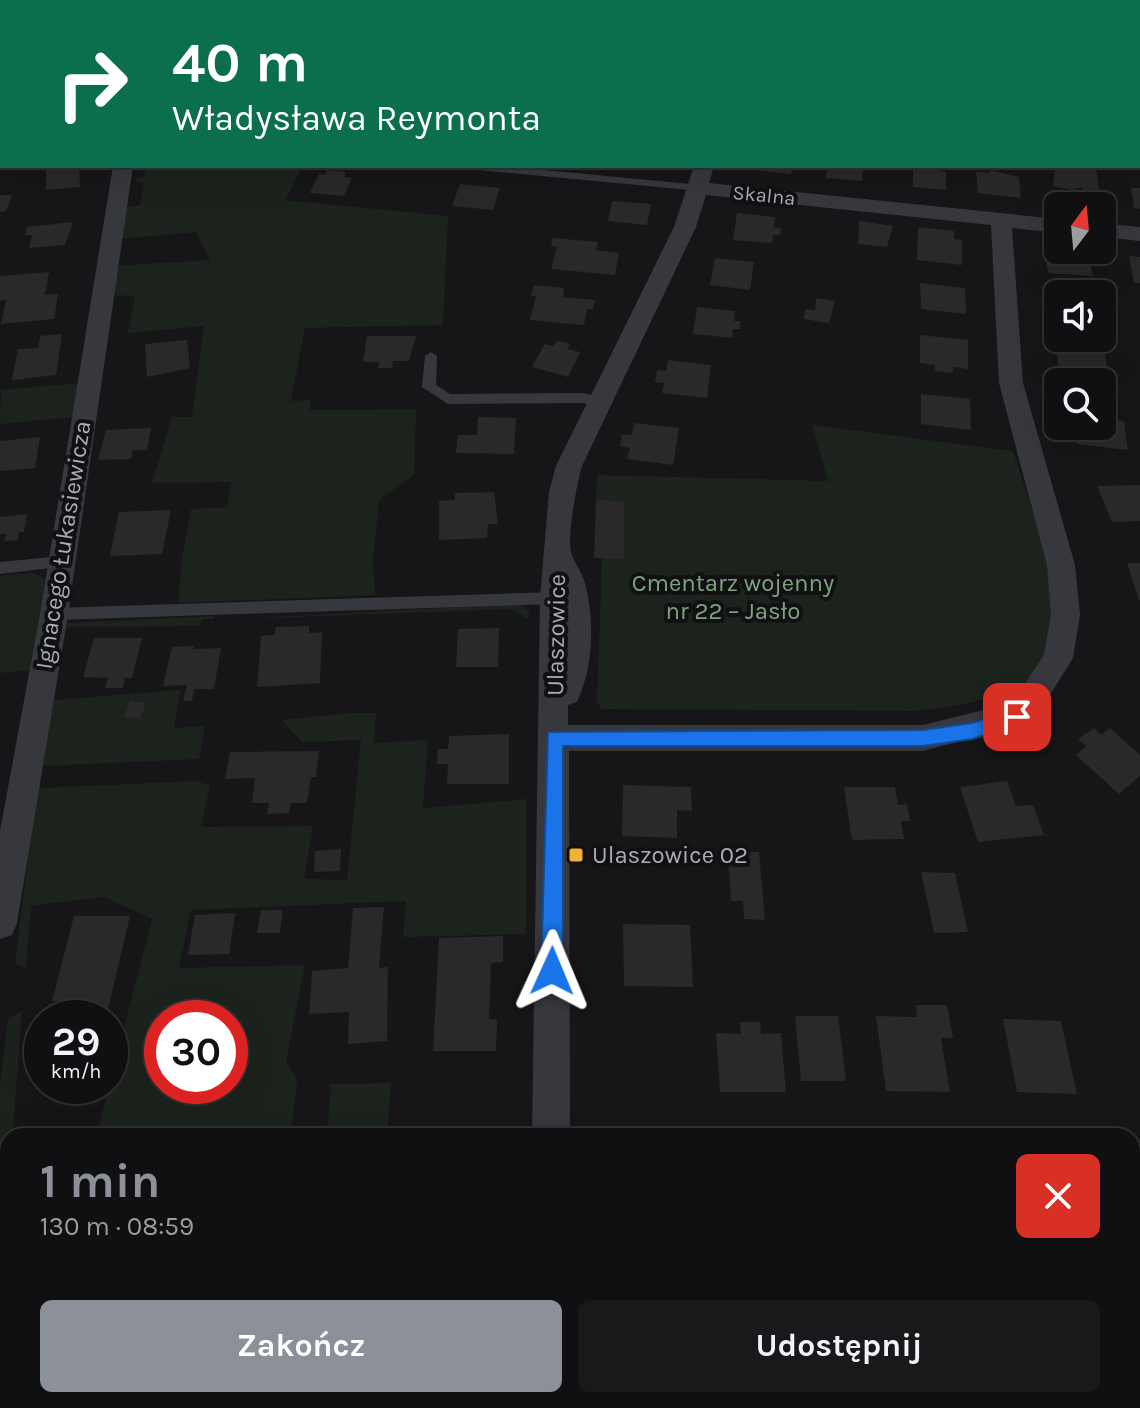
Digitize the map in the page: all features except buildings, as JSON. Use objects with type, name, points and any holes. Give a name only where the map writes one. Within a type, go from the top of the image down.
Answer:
[{"type":"street","name":"Ignacego Łukasiewicza","points":[[0,923],[9,812],[54,614],[123,168]]},
{"type":"street","name":"Skalna","points":[[702,177],[1044,225]]},
{"type":"street","name":"Ulaszowice","points":[[551,1128],[554,598],[565,478],[702,177]]},
{"type":"street","points":[[558,551],[574,593],[577,622],[573,670],[554,738],[935,737],[1017,717],[1041,706],[1069,681],[1086,641],[1085,593],[1013,393],[1001,220]]},
{"type":"street","points":[[1116,231],[1140,234]]},
{"type":"lane","name":"Skalna","points":[[511,168],[702,177]]},
{"type":"lane","points":[[431,356],[429,387],[448,399],[583,398],[600,402]]},
{"type":"lane","points":[[0,568],[62,562]]},
{"type":"lane","points":[[54,614],[554,598]]},
{"type":"green space","points":[[146,168],[302,168],[285,200],[448,216],[443,325],[305,328],[291,401],[310,400],[310,410],[416,409],[414,475],[379,500],[373,561],[375,595],[178,603],[191,509],[227,507],[231,482],[152,483],[172,417],[192,417],[204,326],[128,333],[135,296],[110,295],[112,266],[210,260],[196,232],[117,239],[123,208],[140,205],[144,184],[134,179],[144,176]]},
{"type":"green space","points":[[78,383],[73,417],[0,424],[1,390]]},
{"type":"green space","name":"Cmentarz wojenny nr 22 – Jasło","points":[[812,425],[1013,451],[1065,612],[1041,670],[1027,683],[997,696],[960,705],[912,711],[602,709],[597,702],[602,558],[624,558],[624,502],[596,500],[597,475],[828,481]]},
{"type":"green space","points":[[34,573],[50,582],[31,670],[0,673],[0,576]]},
{"type":"green space","points":[[518,604],[529,610],[528,619],[512,609],[237,619]]},
{"type":"green space","points":[[214,616],[215,619],[203,619],[199,626],[67,627],[57,647],[63,625],[67,623]]},
{"type":"green space","points":[[180,690],[174,728],[205,726],[199,759],[43,766],[53,700]]},
{"type":"green space","points":[[376,713],[374,743],[428,740],[423,808],[526,799],[526,934],[403,937],[406,901],[191,910],[179,968],[305,965],[286,1061],[297,1080],[292,1128],[98,1128],[104,1104],[128,1104],[128,1012],[152,919],[104,897],[31,906],[26,968],[15,964],[36,793],[41,788],[195,781],[210,785],[201,827],[313,826],[304,879],[347,880],[361,740],[302,742],[282,720]]},
{"type":"green space","points":[[22,1011],[13,1128],[0,1128],[0,1087],[9,1018]]},
{"type":"green space","points":[[391,1083],[388,1128],[328,1128],[331,1084]]},
{"type":"place","name":"Ulaszowice 02","points":[[576,855]]},
{"type":"route","points":[[552,971],[554,738],[923,738],[972,731],[1017,717]]}]
